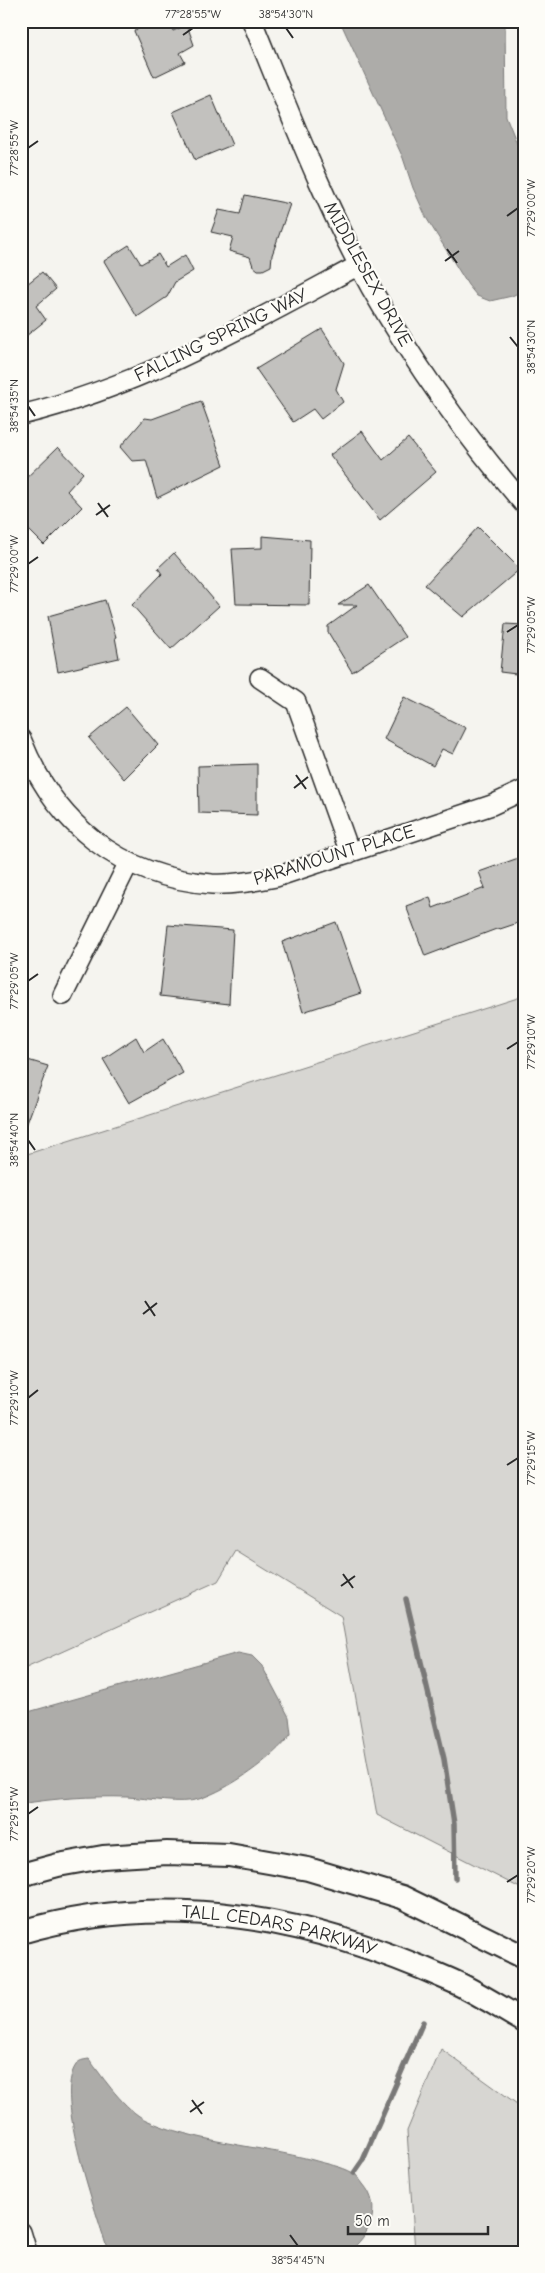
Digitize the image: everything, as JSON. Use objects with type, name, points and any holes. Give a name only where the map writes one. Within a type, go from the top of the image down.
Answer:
[{"type":"main road","points":[[21,1875],[58,1865],[103,1857],[167,1853],[229,1855],[308,1869],[402,1897],[524,1958]]},
{"type":"main road","name":"TALL CEDARS PARKWAY","points":[[21,1932],[52,1923],[121,1912],[177,1911],[243,1916],[304,1928],[375,1949],[450,1979],[524,2022]]},
{"type":"street","name":"MIDDLESEX DRIVE","points":[[252,21],[302,143],[330,206],[360,265],[407,347],[446,405],[487,460],[524,504]]},
{"type":"street","name":"FALLING SPRING WAY","points":[[21,415],[96,392],[162,366],[211,344],[360,265]]},
{"type":"street","points":[[260,678],[296,702],[350,853]]},
{"type":"street","name":"PARAMOUNT PLACE","points":[[21,738],[32,765],[51,797],[73,822],[102,846],[128,862],[154,873],[183,880],[213,884],[243,883],[276,878],[492,805],[524,790]]},
{"type":"street","points":[[63,995],[128,862]]},
{"type":"street","points":[[21,2232],[27,2252]]},
{"type":"shaded area","points":[[340,21],[505,21],[506,116],[524,161],[524,290],[512,296],[490,301],[477,296],[468,285],[427,219],[413,188],[403,158]]},
{"type":"shaded area","points":[[524,996],[524,1890],[377,1815],[341,1616],[236,1551],[218,1581],[26,1668],[21,1644],[21,1156]]},
{"type":"shaded area","points":[[238,1653],[252,1656],[262,1666],[289,1717],[291,1734],[283,1744],[250,1772],[224,1788],[191,1801],[101,1797],[21,1804],[21,1714]]},
{"type":"shaded area","points":[[441,2049],[524,2109],[524,2252],[415,2252],[407,2131]]},
{"type":"shaded area","points":[[89,2059],[122,2101],[146,2120],[185,2134],[293,2155],[338,2167],[354,2174],[360,2179],[369,2193],[372,2202],[373,2211],[368,2230],[348,2252],[108,2252],[87,2185],[73,2128],[70,2103],[70,2081],[76,2065],[80,2061]]},
{"type":"building","points":[[153,21],[169,21],[173,31],[187,25],[194,45],[180,53],[185,62],[154,77],[134,31]]},
{"type":"building","points":[[211,95],[232,145],[195,160],[173,112]]},
{"type":"building","points":[[245,195],[290,204],[272,255],[271,266],[263,270],[258,270],[253,266],[250,257],[229,251],[233,237],[211,232],[219,210],[240,214]]},
{"type":"building","points":[[129,245],[141,264],[158,254],[166,267],[185,255],[193,271],[175,282],[167,297],[137,317],[104,261]]},
{"type":"building","points":[[42,272],[56,289],[36,306],[46,320],[21,340],[21,286],[22,288]]},
{"type":"building","points":[[322,329],[344,363],[336,389],[343,402],[321,419],[313,409],[293,422],[256,369]]},
{"type":"building","points":[[201,401],[224,465],[157,498],[146,460],[132,461],[120,447],[145,418],[152,419]]},
{"type":"building","points":[[362,431],[383,460],[408,438],[436,472],[380,520],[330,455]]},
{"type":"building","points":[[58,447],[83,473],[67,491],[82,507],[44,545],[21,522],[21,483]]},
{"type":"building","points":[[478,527],[520,569],[463,617],[425,585]]},
{"type":"building","points":[[262,536],[310,540],[309,605],[236,604],[232,549],[262,548]]},
{"type":"building","points":[[174,553],[219,606],[171,649],[132,605],[162,574],[158,568]]},
{"type":"building","points":[[369,585],[405,637],[352,672],[328,632],[328,626],[357,605],[338,605]]},
{"type":"building","points":[[105,600],[116,637],[119,658],[58,672],[48,616]]},
{"type":"building","points":[[505,624],[524,625],[524,675],[500,672]]},
{"type":"building","points":[[404,697],[466,728],[453,754],[442,749],[433,766],[384,739]]},
{"type":"building","points":[[126,707],[158,745],[124,779],[89,738]]},
{"type":"building","points":[[257,764],[257,815],[199,813],[198,766]]},
{"type":"building","points":[[524,856],[524,921],[499,928],[425,956],[406,906],[430,897],[433,908],[485,888],[479,872]]},
{"type":"building","points":[[336,922],[361,993],[303,1012],[282,942]]},
{"type":"building","points":[[168,925],[233,930],[229,1004],[160,996]]},
{"type":"building","points":[[136,1037],[144,1052],[163,1039],[183,1073],[129,1103],[103,1059]]},
{"type":"building","points":[[21,1058],[48,1066],[23,1134],[21,1133]]},
{"type":"waterway","points":[[406,1599],[444,1759],[454,1824],[455,1878]]},
{"type":"waterway","points":[[354,2173],[363,2160],[423,2022]]}]
